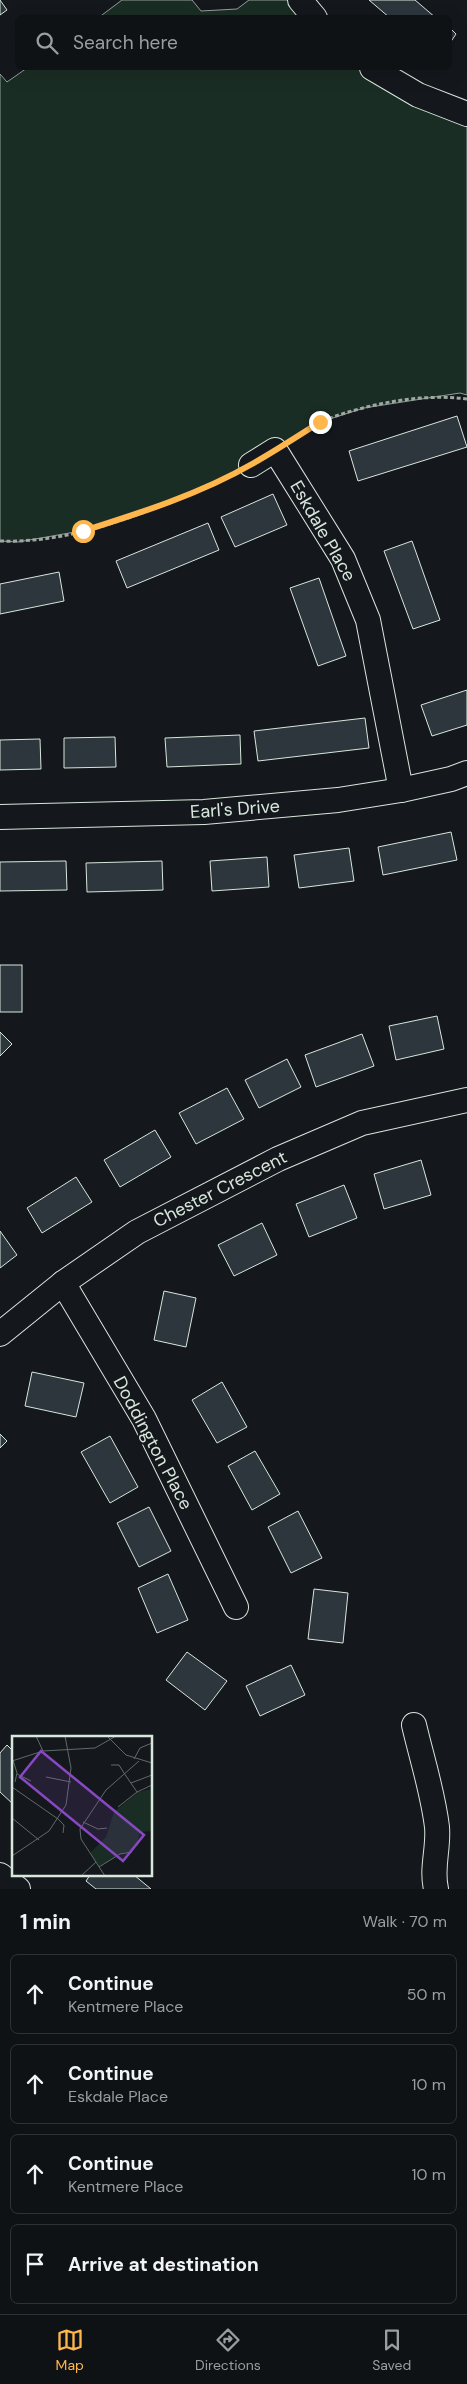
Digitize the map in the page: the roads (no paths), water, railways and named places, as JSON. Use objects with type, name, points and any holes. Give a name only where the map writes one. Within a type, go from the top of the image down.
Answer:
[{"type":"street","points":[[300,0],[312,15]]},
{"type":"street","points":[[375,70],[418,95],[467,114]]},
{"type":"street","name":"Eskdale Place","points":[[251,465],[275,450],[343,559],[368,620],[401,790]]},
{"type":"street","name":"Earl's Drive","points":[[0,817],[204,812],[338,800],[401,790],[451,779],[467,773]]},
{"type":"street","name":"Chester Crescent","points":[[0,1334],[63,1283],[137,1232],[278,1159],[362,1123],[467,1100]]},
{"type":"street","name":"Doddington Place","points":[[63,1283],[144,1419],[236,1608]]},
{"type":"street","points":[[414,1725],[438,1830],[434,1865],[436,1889]]},
{"type":"street","points":[[0,1875],[18,1889]]}]
